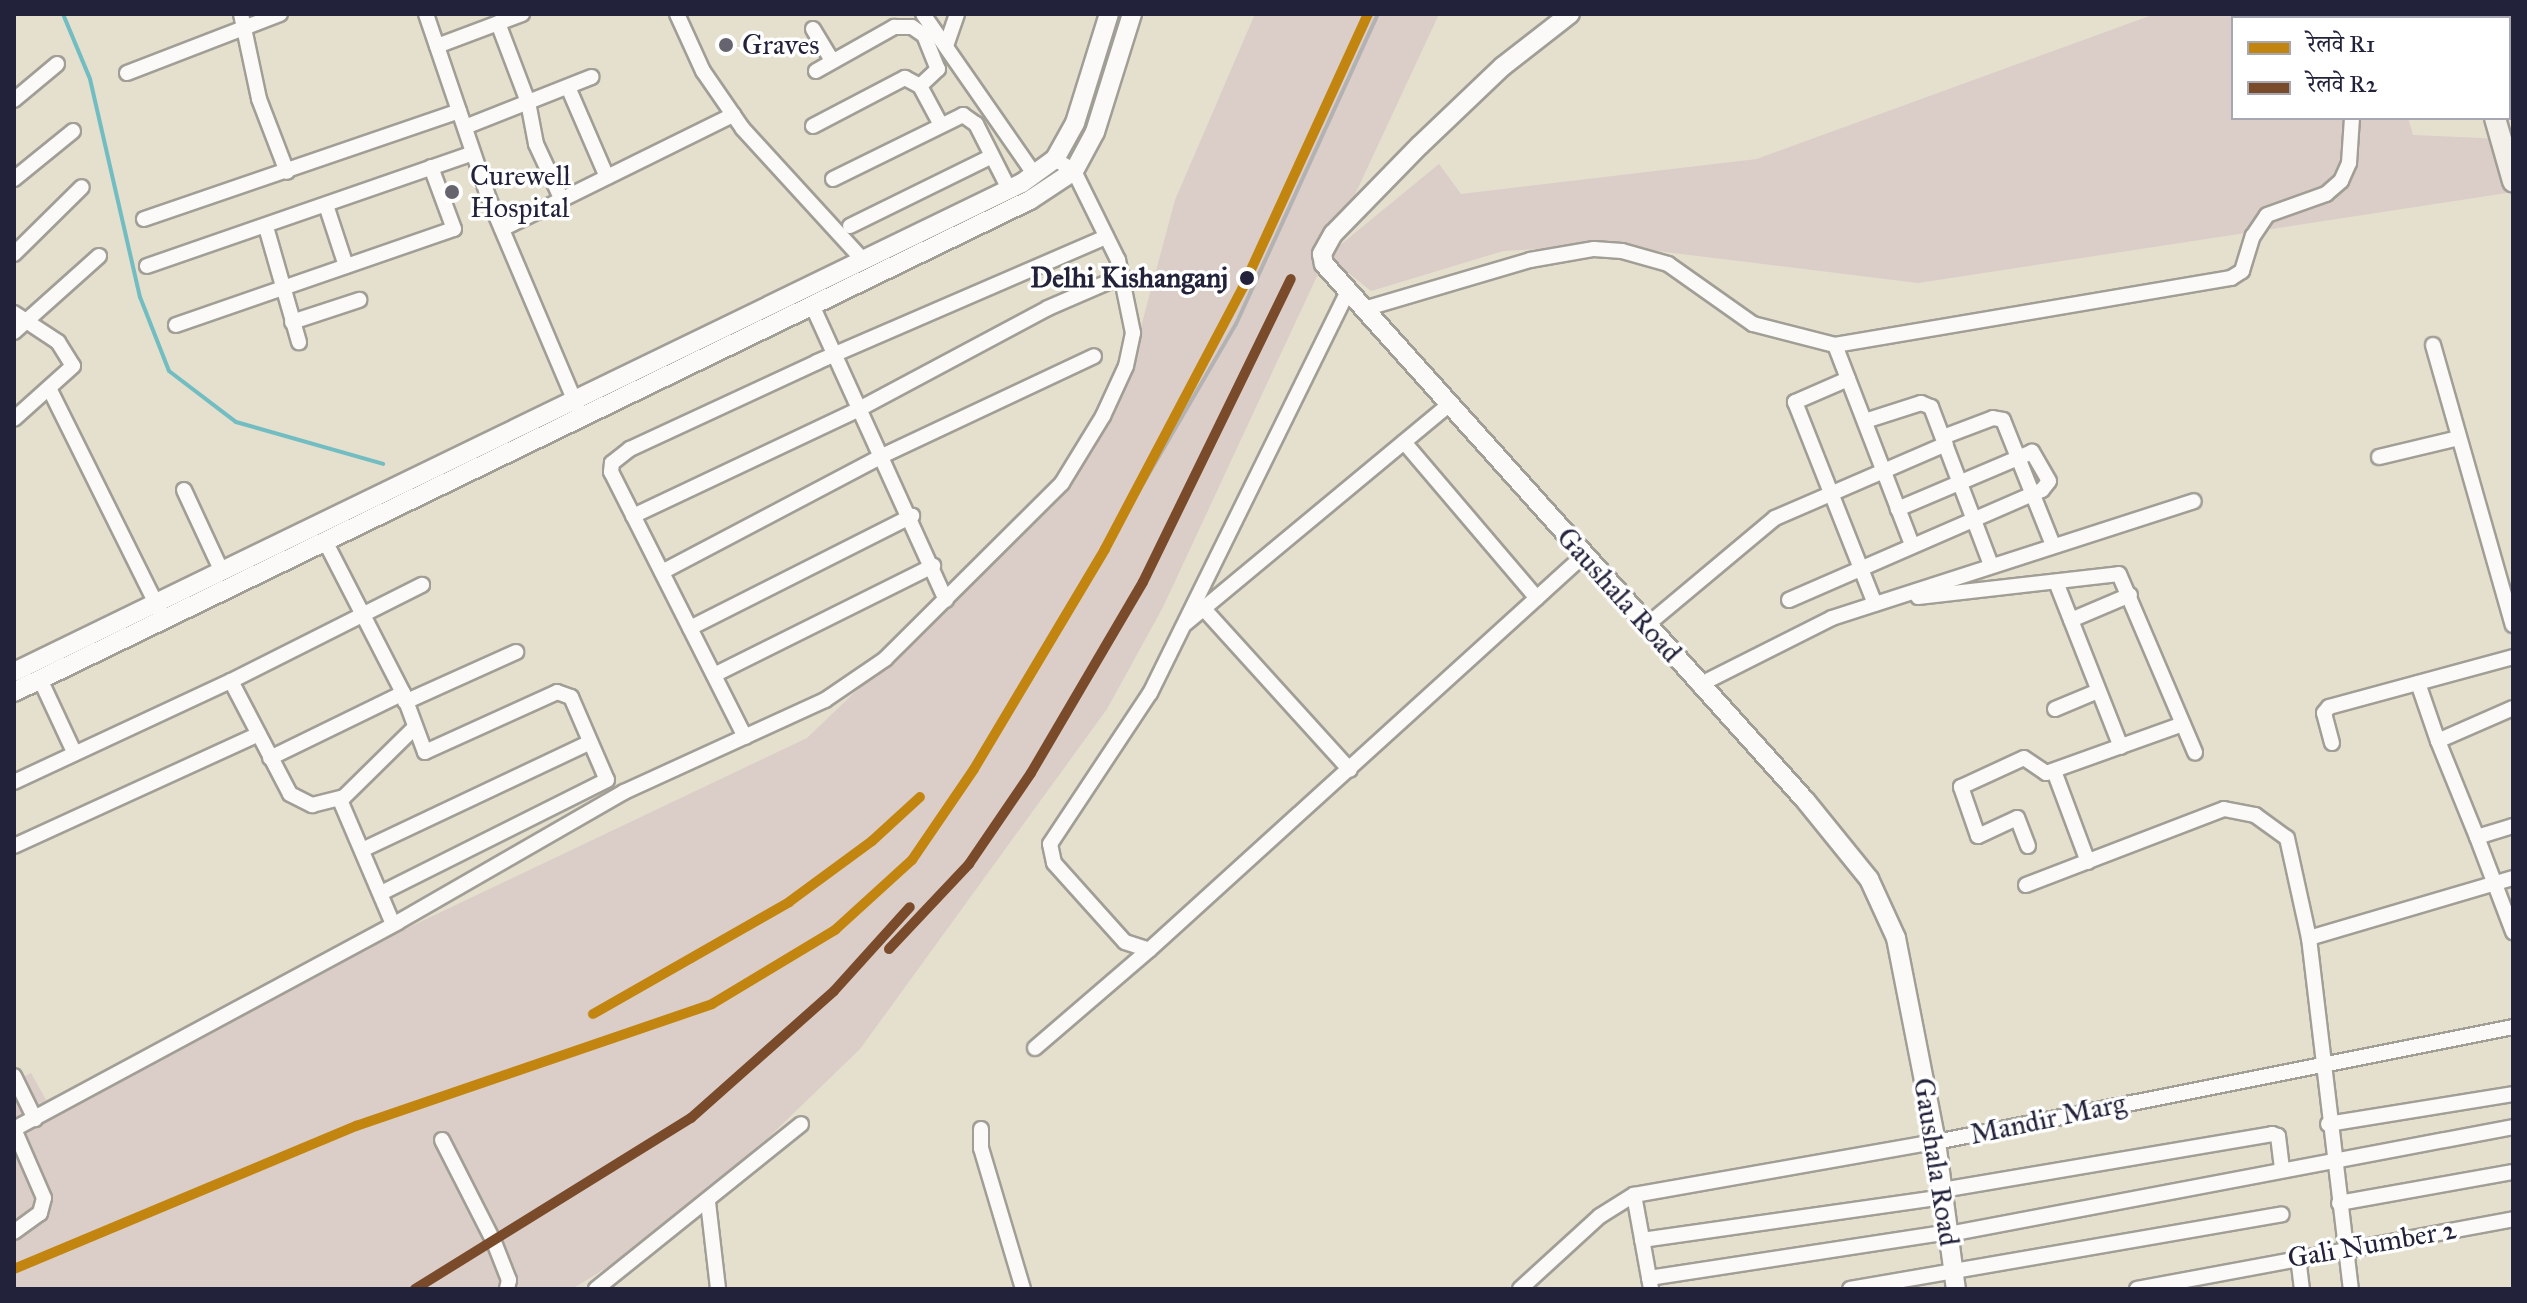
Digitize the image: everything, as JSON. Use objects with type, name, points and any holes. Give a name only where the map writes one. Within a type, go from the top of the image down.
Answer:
[{"type":"main road","points":[[2496,120],[2513,181]]},
{"type":"street","points":[[127,73],[244,21],[280,14]]},
{"type":"street","points":[[426,14],[502,229],[578,409]]},
{"type":"street","points":[[437,46],[522,14]]},
{"type":"street","points":[[677,14],[703,71],[733,115],[863,260]]},
{"type":"street","points":[[923,14],[1034,174]]},
{"type":"street","points":[[946,46],[957,14]]},
{"type":"street","points":[[14,672],[325,541],[1034,174],[1055,159],[1075,123],[1109,14]]},
{"type":"street","points":[[14,692],[160,611],[222,572],[812,305],[1030,200],[1074,171],[1095,132],[1132,14]]},
{"type":"street","points":[[1566,18],[1583,14]]},
{"type":"street","name":"Gaushala Road","points":[[1566,18],[1502,67],[1333,234],[1325,245],[1324,264],[1850,852],[1885,908],[1896,938],[1936,1142],[1955,1280]]},
{"type":"street","points":[[244,21],[257,91],[287,172]]},
{"type":"street","points":[[498,23],[528,102],[536,144],[562,200]]},
{"type":"street","points":[[816,71],[894,27],[912,27],[924,35],[938,69],[920,86]]},
{"type":"street","points":[[813,29],[832,61]]},
{"type":"street","points":[[14,100],[57,64]]},
{"type":"street","points":[[465,127],[591,77]]},
{"type":"street","points":[[813,126],[905,78],[920,86],[941,125]]},
{"type":"street","points":[[568,87],[607,177]]},
{"type":"street","points":[[144,219],[459,111]]},
{"type":"street","points":[[502,229],[733,115]]},
{"type":"street","points":[[833,179],[941,125],[970,117],[1009,189]]},
{"type":"street","points":[[1364,309],[1530,260],[1594,249],[1622,251],[1668,264],[1753,324],[1835,345],[2238,276],[2267,215],[2326,194],[2341,181],[2349,163],[2352,120]]},
{"type":"street","points":[[14,179],[73,131]]},
{"type":"street","points":[[147,266],[473,153]]},
{"type":"street","points":[[850,226],[992,156]]},
{"type":"street","points":[[14,1232],[40,1213],[44,1198],[14,1129],[393,924],[624,792],[745,737],[865,676],[1040,509],[1078,461],[1103,416],[1126,366],[1133,333],[1122,276],[1106,237],[1074,171],[1055,159]]},
{"type":"street","points":[[176,325],[454,229],[431,167]]},
{"type":"street","points":[[14,254],[82,187]]},
{"type":"street","points":[[326,205],[346,266]]},
{"type":"street","points":[[266,227],[281,288],[299,342]]},
{"type":"street","points":[[745,737],[611,472],[619,456],[836,353],[1106,237]]},
{"type":"street","points":[[14,419],[70,372],[72,358],[58,342],[17,322],[99,256]]},
{"type":"street","points":[[633,516],[861,408],[1048,308],[1122,276]]},
{"type":"street","points":[[1149,950],[1125,942],[1054,863],[1050,844],[1143,706],[1348,291]]},
{"type":"street","points":[[292,322],[359,300]]},
{"type":"street","points":[[812,305],[912,516],[946,600]]},
{"type":"street","points":[[1835,345],[1912,545]]},
{"type":"street","points":[[2433,345],[2513,625]]},
{"type":"street","points":[[662,572],[884,455],[1094,356]]},
{"type":"street","points":[[1848,379],[1795,402],[1875,604]]},
{"type":"street","points":[[50,390],[160,611]]},
{"type":"street","points":[[1180,629],[1450,404]]},
{"type":"street","points":[[1865,421],[1927,404],[1963,483],[1991,565]]},
{"type":"street","points":[[1647,625],[1761,527],[1830,493],[1998,417],[2008,425],[2020,456]]},
{"type":"street","points":[[2379,457],[2459,438]]},
{"type":"street","points":[[1404,442],[1537,598]]},
{"type":"street","points":[[1789,600],[2033,494],[2049,481],[2038,454],[2020,456],[1898,509]]},
{"type":"street","points":[[184,490],[222,572]]},
{"type":"street","points":[[2033,494],[2053,545]]},
{"type":"street","points":[[1699,685],[1785,638],[1875,604],[2194,501]]},
{"type":"street","points":[[690,628],[912,516]]},
{"type":"street","points":[[325,541],[404,698],[413,729],[430,752],[557,692],[571,697],[605,783],[381,893]]},
{"type":"street","points":[[1035,1048],[1350,770],[1583,556]]},
{"type":"street","points":[[714,675],[933,566]]},
{"type":"street","points":[[1890,599],[2119,574],[2195,752]]},
{"type":"street","points":[[2056,582],[2121,747]]},
{"type":"street","points":[[14,782],[231,681],[422,585]]},
{"type":"street","points":[[2071,620],[2130,595]]},
{"type":"street","points":[[1204,609],[1350,770]]},
{"type":"street","points":[[270,758],[516,652]]},
{"type":"street","points":[[2332,743],[2326,709],[2513,657]]},
{"type":"street","points":[[40,679],[74,752]]},
{"type":"street","points":[[231,681],[270,758],[297,799],[312,805],[340,800],[413,729]]},
{"type":"street","points":[[2418,683],[2513,932]]},
{"type":"street","points":[[2055,709],[2098,691]]},
{"type":"street","points":[[2438,741],[2513,708]]},
{"type":"street","points":[[2028,846],[2017,818],[1978,836],[1961,787],[2024,758],[2046,773],[2183,724]]},
{"type":"street","points":[[14,846],[259,734]]},
{"type":"street","points":[[362,850],[590,742]]},
{"type":"street","points":[[2054,771],[2088,862]]},
{"type":"street","points":[[340,800],[393,924]]},
{"type":"street","points":[[2026,885],[2224,809],[2255,815],[2291,845],[2309,938],[2320,1064],[2351,1289]]},
{"type":"street","points":[[2477,837],[2513,826]]},
{"type":"street","points":[[2309,938],[2364,926],[2513,878]]},
{"type":"street","name":"Mandir Marg","points":[[1520,1289],[1600,1216],[1634,1195],[1936,1142],[2513,1027]]},
{"type":"street","points":[[15,1074],[35,1119]]},
{"type":"street","points":[[2328,1124],[2513,1094]]},
{"type":"street","points":[[596,1289],[612,1283],[801,1124]]},
{"type":"street","points":[[1634,1195],[1650,1283],[1948,1233],[2513,1127]]},
{"type":"street","points":[[981,1129],[981,1148],[1023,1289]]},
{"type":"street","points":[[1642,1240],[1942,1193],[2272,1134],[2278,1136],[2282,1170]]},
{"type":"street","points":[[442,1140],[494,1242],[509,1280],[507,1289]]},
{"type":"street","points":[[2339,1203],[2513,1172]]},
{"type":"street","points":[[708,1202],[718,1289]]},
{"type":"street","points":[[1850,1289],[1955,1280],[2282,1214]]},
{"type":"street","name":"Gali Number 2","points":[[2137,1289],[2513,1219]]},
{"type":"street","points":[[2298,1257],[2302,1289]]},
{"type":"shaded area","points":[[1255,14],[1439,14],[1163,607],[1107,709],[860,1049],[769,1137],[637,1249],[572,1289],[14,1289],[14,1082],[31,1073],[46,1100],[807,738],[1074,482],[1126,383],[1175,200]]},
{"type":"shaded area","points":[[2155,14],[2379,14],[2231,16],[2231,120],[2409,120],[2413,135],[2503,139],[2513,171],[2513,192],[1918,283],[1608,245],[1503,251],[1371,291],[1331,259],[1339,246],[1439,164],[1461,194],[1757,159]]},
{"type":"waterway","points":[[63,14],[90,79],[140,297],[169,371],[236,422],[383,464]]},
{"type":"railway","points":[[1105,549],[1236,324],[1378,14]]},
{"type":"rail line","name":"R1","points":[[14,1269],[356,1126],[712,1004],[835,930],[912,860],[974,769],[1105,549],[1243,287],[1368,14]]},
{"type":"rail line","name":"R2","points":[[889,949],[969,864],[1031,773],[1143,582],[1291,279]]},
{"type":"rail line","name":"R1","points":[[593,1014],[789,902],[872,841],[920,797]]},
{"type":"rail line","name":"R2","points":[[415,1289],[691,1118],[834,991],[910,907]]},
{"type":"place","name":"Graves","points":[[726,45]]},
{"type":"place","name":"Curewell Hospital","points":[[452,192]]},
{"type":"place","name":"Delhi Kishanganj","points":[[1247,278]]}]
